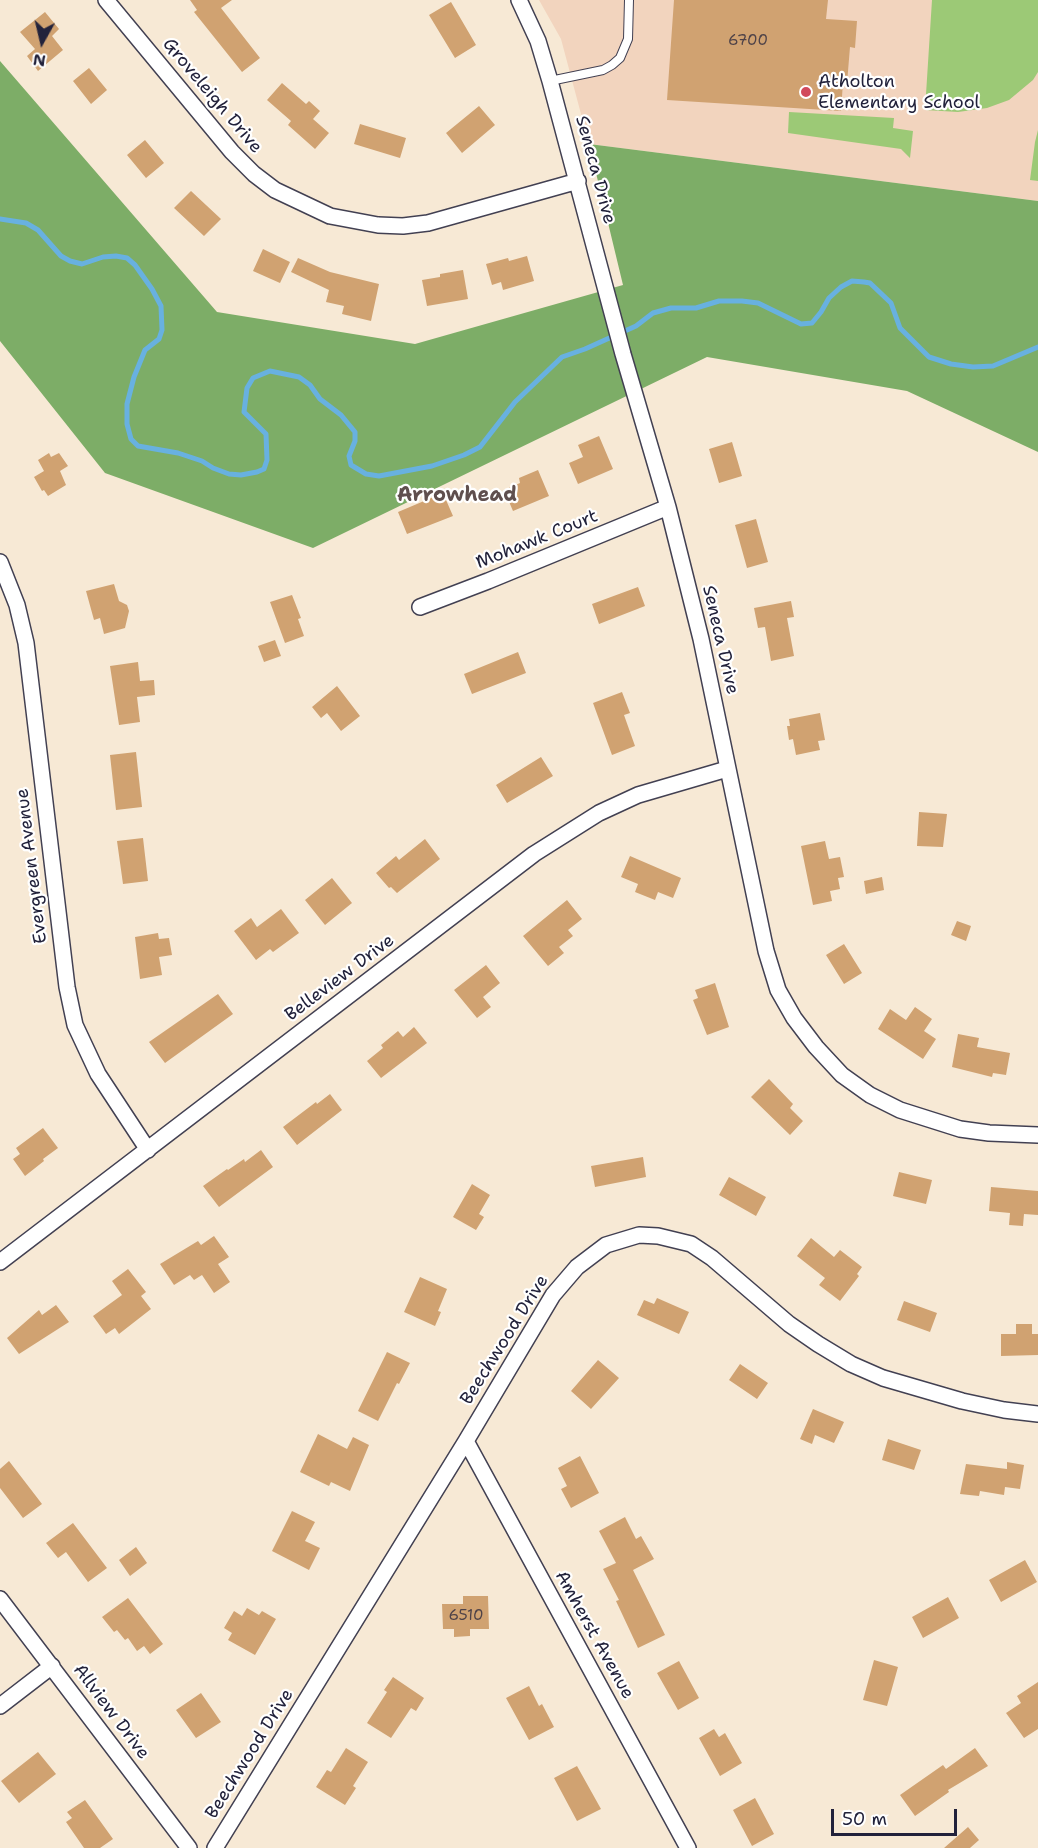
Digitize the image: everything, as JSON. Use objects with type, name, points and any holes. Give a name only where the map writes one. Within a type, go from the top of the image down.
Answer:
[{"type":"street","name":"Groveleigh Drive","points":[[106,0],[232,152],[254,174],[275,190],[330,216],[378,225],[428,224],[578,181]]},
{"type":"street","name":"Seneca Drive","points":[[519,0],[538,41],[550,81],[623,354],[668,507],[701,639],[766,951],[778,990],[794,1018],[816,1047],[842,1075],[870,1095],[900,1110],[960,1129],[1038,1134]]},
{"type":"street","name":"Mohawk Court","points":[[420,607],[668,507]]},
{"type":"street","name":"Evergreen Avenue","points":[[0,562],[17,605],[26,643],[67,987],[75,1024],[98,1074],[148,1149]]},
{"type":"street","name":"Belleview Drive","points":[[0,1262],[534,854],[568,831],[638,795],[727,769]]},
{"type":"street","name":"Beechwood Drive","points":[[215,1848],[466,1441],[553,1295],[565,1279],[591,1255],[606,1245],[639,1234],[667,1237],[691,1244],[712,1258],[789,1324],[851,1364],[883,1378],[962,1401],[1038,1414]]},
{"type":"street","name":"Amherst Avenue","points":[[466,1441],[688,1848]]},
{"type":"street","name":"Allview Drive","points":[[0,1599],[189,1848]]},
{"type":"street","points":[[0,1706],[52,1666]]},
{"type":"lane","points":[[550,81],[603,69],[620,58],[628,39],[630,0]]},
{"type":"shaded area","name":"Atholton Elementary School","points":[[539,0],[1038,0],[1038,201],[589,144],[561,39]]},
{"type":"green space","points":[[932,0],[1038,0],[1038,72],[1033,80],[1009,100],[987,108],[958,112],[925,110]]},
{"type":"green space","points":[[0,61],[217,312],[415,344],[623,285],[589,144],[1038,201],[1038,452],[907,391],[707,357],[313,548],[105,473],[0,341]]},
{"type":"green space","points":[[789,112],[894,118],[893,128],[913,131],[910,158],[901,149],[788,133]]},
{"type":"green space","points":[[1038,130],[1038,181],[1030,180]]},
{"type":"building","points":[[190,0],[232,0],[221,8],[260,58],[242,72],[194,12],[197,10]]},
{"type":"building","points":[[674,0],[828,0],[826,19],[857,21],[855,48],[850,47],[847,83],[843,82],[841,111],[667,100]]},
{"type":"building","points":[[451,2],[476,45],[455,58],[429,15]]},
{"type":"building","points":[[45,12],[59,29],[52,36],[63,50],[38,71],[27,56],[35,49],[20,32]]},
{"type":"building","points":[[89,68],[107,90],[91,104],[73,81]]},
{"type":"building","points":[[282,83],[306,104],[309,101],[320,111],[313,119],[329,133],[315,149],[288,125],[291,121],[267,100]]},
{"type":"building","points":[[479,106],[495,125],[462,153],[446,133]]},
{"type":"building","points":[[360,124],[406,138],[400,158],[354,144]]},
{"type":"building","points":[[145,140],[164,163],[146,178],[127,155]]},
{"type":"building","points":[[191,191],[221,219],[204,236],[174,208]]},
{"type":"building","points":[[263,249],[290,262],[280,283],[253,271]]},
{"type":"building","points":[[527,256],[534,281],[503,290],[501,282],[492,285],[486,264]]},
{"type":"building","points":[[298,258],[330,272],[379,284],[371,321],[342,314],[344,306],[326,302],[329,290],[291,272]]},
{"type":"building","points":[[463,270],[468,299],[427,306],[422,280]]},
{"type":"building","points":[[599,436],[613,469],[578,484],[569,463],[583,457],[578,445]]},
{"type":"building","points":[[732,442],[742,476],[719,483],[709,449]]},
{"type":"building","points":[[49,453],[51,457],[59,453],[68,466],[60,471],[66,485],[48,496],[44,490],[42,491],[34,477],[44,471],[38,460]]},
{"type":"building","points":[[538,470],[549,496],[513,511],[504,490],[520,483],[519,478]]},
{"type":"building","points":[[443,493],[453,516],[407,534],[398,512]]},
{"type":"building","points":[[756,519],[768,562],[747,568],[735,525]]},
{"type":"building","points":[[114,584],[119,601],[127,605],[129,611],[125,628],[104,634],[100,618],[94,620],[86,591]]},
{"type":"building","points":[[638,587],[645,606],[599,624],[592,604]]},
{"type":"building","points":[[292,595],[301,618],[298,619],[304,636],[285,643],[270,602]]},
{"type":"building","points":[[791,601],[794,617],[787,618],[794,656],[771,661],[765,627],[758,628],[754,608]]},
{"type":"building","points":[[275,640],[281,656],[264,662],[258,646]]},
{"type":"building","points":[[518,652],[526,673],[472,694],[464,674]]},
{"type":"building","points":[[138,662],[140,681],[154,680],[155,695],[137,697],[140,722],[119,725],[110,666]]},
{"type":"building","points":[[337,686],[360,716],[341,731],[327,713],[321,718],[312,707]]},
{"type":"building","points":[[622,692],[630,713],[624,715],[635,746],[612,755],[593,703]]},
{"type":"building","points":[[820,713],[825,740],[818,741],[820,750],[796,755],[793,739],[789,740],[787,726],[790,726],[789,719]]},
{"type":"building","points":[[136,752],[142,807],[116,810],[110,755]]},
{"type":"building","points":[[541,757],[553,776],[507,803],[496,785]]},
{"type":"building","points":[[919,812],[947,814],[943,847],[917,846]]},
{"type":"building","points":[[143,838],[148,881],[123,884],[117,841]]},
{"type":"building","points":[[425,839],[440,859],[397,893],[391,887],[389,888],[376,873],[396,856],[399,860]]},
{"type":"building","points":[[825,841],[829,859],[840,857],[844,877],[838,878],[840,889],[830,891],[832,901],[813,905],[801,846]]},
{"type":"building","points":[[630,856],[681,878],[673,898],[658,892],[655,900],[635,892],[638,884],[621,877]]},
{"type":"building","points":[[882,877],[884,890],[866,894],[864,881]]},
{"type":"building","points":[[332,878],[352,903],[325,925],[305,900]]},
{"type":"building","points":[[567,900],[582,919],[568,930],[573,936],[559,947],[564,953],[548,966],[523,936]]},
{"type":"building","points":[[281,909],[299,933],[273,952],[270,949],[256,960],[234,931],[251,918],[257,927]]},
{"type":"building","points":[[957,921],[971,926],[966,941],[951,935]]},
{"type":"building","points":[[158,933],[159,939],[169,938],[172,955],[159,957],[162,975],[140,979],[135,937]]},
{"type":"building","points":[[844,944],[862,973],[844,984],[826,955]]},
{"type":"building","points":[[486,965],[500,983],[483,997],[491,1007],[477,1018],[454,990]]},
{"type":"building","points":[[715,983],[729,1027],[707,1035],[693,1000],[698,998],[695,990]]},
{"type":"building","points":[[218,994],[233,1014],[165,1063],[149,1042]]},
{"type":"building","points":[[915,1007],[932,1019],[924,1031],[936,1039],[923,1059],[878,1029],[890,1009],[906,1020]]},
{"type":"building","points":[[414,1027],[427,1043],[381,1078],[367,1061],[398,1031],[403,1037]]},
{"type":"building","points":[[958,1034],[979,1038],[977,1047],[1010,1053],[1006,1075],[993,1073],[992,1077],[952,1067]]},
{"type":"building","points":[[769,1079],[793,1104],[790,1108],[803,1121],[790,1135],[751,1097]]},
{"type":"building","points":[[330,1094],[342,1110],[297,1145],[283,1127]]},
{"type":"building","points":[[43,1128],[58,1148],[25,1176],[13,1159],[20,1154],[16,1148]]},
{"type":"building","points":[[261,1150],[273,1167],[219,1207],[203,1186]]},
{"type":"building","points":[[643,1157],[646,1177],[595,1187],[591,1166]]},
{"type":"building","points":[[899,1172],[932,1180],[926,1204],[893,1196]]},
{"type":"building","points":[[729,1177],[766,1197],[756,1216],[719,1195]]},
{"type":"building","points":[[472,1184],[490,1195],[479,1214],[484,1217],[476,1230],[453,1217]]},
{"type":"building","points":[[991,1187],[1038,1191],[1038,1215],[1024,1214],[1023,1226],[1009,1225],[1010,1213],[989,1211]]},
{"type":"building","points":[[214,1236],[229,1257],[218,1264],[230,1282],[214,1293],[202,1275],[194,1280],[190,1275],[174,1285],[160,1264],[198,1241],[201,1245]]},
{"type":"building","points":[[811,1238],[834,1257],[840,1250],[862,1267],[857,1274],[859,1276],[840,1301],[819,1285],[825,1278],[797,1256]]},
{"type":"building","points":[[128,1269],[146,1292],[141,1296],[151,1309],[119,1334],[115,1328],[106,1334],[93,1316],[122,1295],[112,1281]]},
{"type":"building","points":[[420,1277],[447,1289],[435,1326],[404,1312]]},
{"type":"building","points":[[657,1298],[689,1312],[679,1334],[637,1315],[644,1300],[654,1304]]},
{"type":"building","points":[[904,1301],[937,1313],[930,1332],[897,1320]]},
{"type":"building","points":[[56,1305],[69,1322],[19,1354],[7,1338],[39,1310],[42,1315]]},
{"type":"building","points":[[1016,1324],[1032,1324],[1032,1334],[1038,1334],[1038,1355],[1001,1356],[1001,1334],[1016,1334]]},
{"type":"building","points":[[387,1352],[410,1363],[378,1421],[358,1411]]},
{"type":"building","points":[[598,1360],[619,1378],[591,1409],[571,1391]]},
{"type":"building","points":[[740,1364],[768,1383],[757,1399],[729,1380]]},
{"type":"building","points":[[813,1409],[844,1422],[834,1443],[815,1435],[812,1444],[800,1439]]},
{"type":"building","points":[[318,1434],[347,1449],[353,1437],[369,1445],[350,1491],[331,1482],[329,1486],[300,1472]]},
{"type":"building","points":[[888,1439],[921,1450],[914,1470],[882,1460]]},
{"type":"building","points":[[580,1456],[599,1493],[571,1508],[561,1489],[567,1486],[558,1468]]},
{"type":"building","points":[[9,1461],[42,1504],[23,1518],[0,1488],[0,1469]]},
{"type":"building","points":[[1007,1462],[1024,1465],[1020,1489],[1005,1487],[1004,1495],[980,1491],[979,1496],[960,1494],[966,1464],[1007,1469]]},
{"type":"building","points":[[292,1511],[315,1522],[305,1541],[320,1548],[309,1570],[272,1551]]},
{"type":"building","points":[[625,1517],[636,1539],[641,1536],[654,1559],[633,1570],[665,1635],[638,1648],[616,1601],[619,1600],[603,1569],[616,1563],[599,1531]]},
{"type":"building","points":[[73,1523],[107,1568],[88,1582],[66,1552],[58,1558],[46,1543]]},
{"type":"building","points":[[136,1547],[147,1563],[130,1576],[119,1560]]},
{"type":"building","points":[[1025,1560],[1037,1582],[1001,1602],[989,1580]]},
{"type":"building","points":[[463,1596],[488,1596],[489,1629],[470,1629],[470,1636],[454,1637],[454,1629],[443,1629],[442,1604],[463,1604]]},
{"type":"building","points":[[948,1597],[959,1618],[923,1638],[912,1617]]},
{"type":"building","points":[[128,1598],[163,1644],[150,1654],[144,1646],[137,1651],[128,1638],[125,1640],[117,1630],[114,1632],[102,1617]]},
{"type":"building","points":[[247,1608],[259,1615],[262,1611],[276,1619],[255,1655],[228,1640],[232,1633],[224,1628],[234,1611],[242,1616]]},
{"type":"building","points":[[874,1660],[898,1667],[887,1706],[863,1700]]},
{"type":"building","points":[[679,1661],[699,1698],[678,1710],[657,1673]]},
{"type":"building","points":[[393,1677],[424,1698],[416,1711],[411,1708],[391,1738],[367,1723],[387,1692],[384,1690]]},
{"type":"building","points":[[1038,1682],[1038,1729],[1024,1738],[1006,1713],[1021,1703],[1017,1696]]},
{"type":"building","points":[[529,1686],[539,1706],[542,1704],[554,1727],[529,1740],[506,1698]]},
{"type":"building","points":[[201,1693],[221,1722],[196,1738],[176,1710]]},
{"type":"building","points":[[714,1729],[719,1737],[725,1733],[742,1763],[720,1776],[699,1738]]},
{"type":"building","points":[[346,1748],[368,1762],[353,1786],[356,1788],[345,1805],[316,1787],[327,1770],[331,1772]]},
{"type":"building","points":[[975,1748],[988,1766],[948,1790],[949,1792],[915,1816],[900,1795],[943,1765],[946,1769]]},
{"type":"building","points":[[38,1752],[56,1774],[19,1803],[1,1781]]},
{"type":"building","points":[[577,1766],[601,1809],[577,1821],[554,1778]]},
{"type":"building","points":[[755,1798],[774,1834],[752,1846],[733,1810]]},
{"type":"building","points":[[85,1800],[113,1839],[100,1848],[84,1848],[66,1822],[72,1818],[67,1812]]},
{"type":"building","points":[[968,1827],[979,1840],[970,1848],[944,1848]]},
{"type":"waterway","points":[[0,219],[26,223],[38,230],[61,256],[70,261],[82,264],[103,257],[116,256],[127,258],[135,265],[161,306],[162,330],[159,339],[145,350],[134,377],[127,404],[127,424],[131,439],[138,446],[178,453],[229,474],[241,475],[264,469],[267,460],[266,434],[244,412],[247,388],[253,378],[270,371],[299,377],[310,385],[320,399],[341,415],[355,432],[355,441],[349,456],[351,465],[366,474],[379,476],[432,466],[480,447],[515,402],[562,357],[636,326],[653,313],[671,308],[696,308],[719,301],[742,301],[758,303],[801,324],[812,323],[829,298],[841,287],[852,281],[864,282],[870,283],[891,303],[900,328],[929,357],[951,364],[973,367],[993,366],[1038,347]]},
{"type":"place","name":"Atholton Elementary School","points":[[806,92]]},
{"type":"district","name":"Arrowhead","points":[[457,496]]}]
